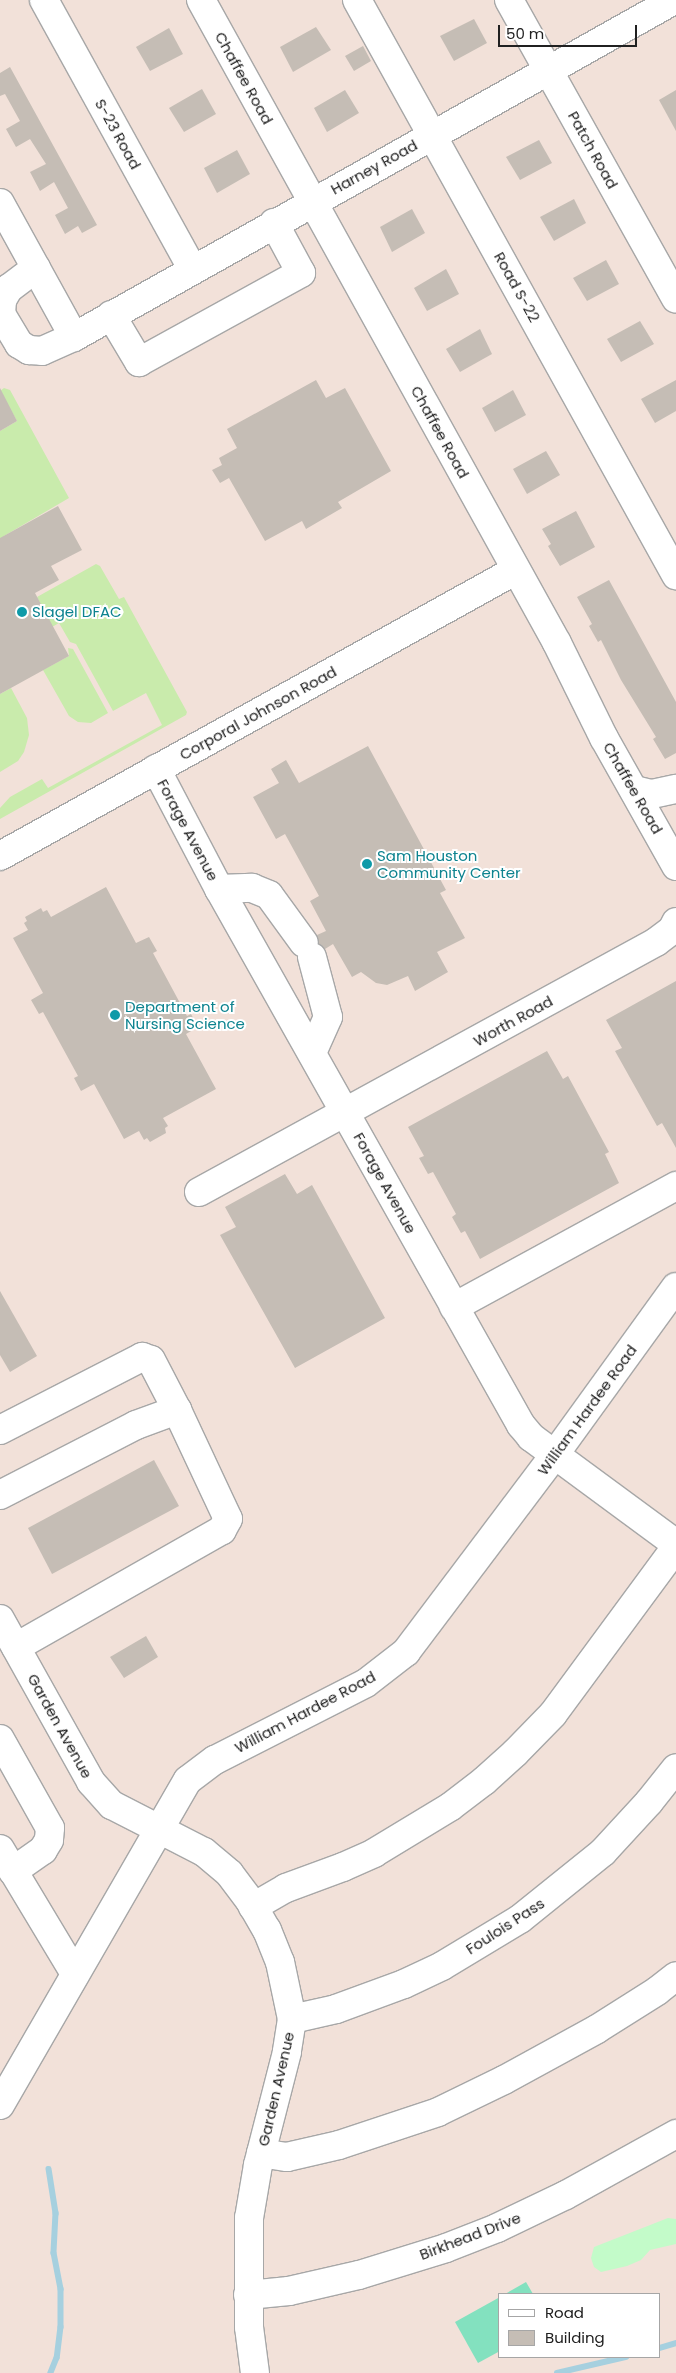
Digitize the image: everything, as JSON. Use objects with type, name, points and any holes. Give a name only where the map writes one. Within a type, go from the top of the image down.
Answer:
[{"type":"street","name":"S-23 Road","points":[[44,0],[192,268]]},
{"type":"street","name":"Chaffee Road","points":[[200,0],[516,570],[676,866]]},
{"type":"street","name":"Road S-22","points":[[357,0],[676,575]]},
{"type":"street","name":"Patch Road","points":[[509,0],[676,299]]},
{"type":"street","name":"Harney Road","points":[[36,268],[9,288],[2,300],[1,314],[20,344],[29,350],[42,351],[74,337],[192,268],[674,0]]},
{"type":"street","points":[[4,220],[36,268],[74,337]]},
{"type":"street","points":[[111,315],[139,362],[301,273],[274,223]]},
{"type":"street","name":"Corporal Johnson Road","points":[[0,856],[516,570]]},
{"type":"street","name":"Forage Avenue","points":[[156,770],[219,889],[521,1425],[531,1437],[676,1544]]},
{"type":"street","points":[[634,790],[652,794],[676,789]]},
{"type":"street","points":[[219,889],[252,888],[269,895],[308,950],[328,1017],[312,1053]]},
{"type":"street","name":"Worth Road","points":[[198,1192],[656,942],[672,930],[676,922]]},
{"type":"street","points":[[454,1307],[676,1186]]},
{"type":"street","name":"William Hardee Road","points":[[0,2104],[188,1780],[215,1760],[366,1683],[406,1652],[555,1454],[676,1287]]},
{"type":"street","points":[[0,1430],[142,1357],[151,1360],[177,1410],[228,1519],[222,1530],[16,1647]]},
{"type":"street","points":[[0,1495],[136,1425],[177,1410]]},
{"type":"street","points":[[254,1907],[286,1888],[343,1867],[374,1852],[450,1807],[484,1781],[516,1753],[553,1714],[676,1548]]},
{"type":"street","name":"Garden Avenue","points":[[0,1619],[91,1782],[112,1805],[204,1852],[229,1873],[254,1907],[267,1930],[280,1962],[292,2019],[288,2052],[261,2153],[250,2218],[249,2327],[255,2373]]},
{"type":"street","points":[[0,1739],[50,1828],[49,1840],[43,1850],[6,1860],[75,1974]]},
{"type":"street","name":"Foulois Pass","points":[[292,2019],[336,2009],[404,1984],[442,1966],[520,1920],[603,1852],[649,1802],[676,1768]]},
{"type":"street","points":[[261,2153],[287,2157],[339,2145],[438,2112],[504,2080],[597,2029],[657,1991],[676,1976]]},
{"type":"street","name":"Birkhead Drive","points":[[248,2295],[289,2291],[359,2275],[446,2248],[497,2228],[566,2195],[676,2134]]},
{"type":"shaded area","points":[[0,0],[676,0],[676,2373],[0,2373]]},
{"type":"green space","points":[[4,388],[10,390],[69,498],[4,536],[0,557],[0,431],[17,421],[0,391]]},
{"type":"green space","points":[[96,564],[100,566],[119,599],[124,597],[187,712],[186,715],[0,819],[0,808],[10,797],[42,779],[48,788],[162,725],[146,693],[113,711],[76,644],[70,642],[59,623],[52,627],[37,597]]},
{"type":"green space","points":[[68,648],[73,649],[108,713],[91,723],[78,722],[69,716],[43,670],[69,656]]},
{"type":"green space","points":[[11,688],[27,718],[29,735],[24,752],[18,761],[0,772],[0,694]]},
{"type":"green space","points":[[668,2218],[676,2219],[676,2244],[650,2250],[641,2260],[627,2266],[601,2272],[594,2267],[591,2258],[594,2247]]},
{"type":"green space","points":[[526,2282],[532,2293],[507,2293]]},
{"type":"green space","points":[[498,2298],[498,2352],[478,2363],[455,2322]]},
{"type":"building","points":[[474,19],[487,43],[454,61],[440,36]]},
{"type":"building","points":[[316,27],[331,50],[293,72],[280,47]]},
{"type":"building","points":[[169,28],[183,54],[150,71],[136,47]]},
{"type":"building","points":[[363,46],[371,61],[354,71],[345,56]]},
{"type":"building","points":[[10,67],[97,225],[82,233],[78,226],[65,234],[55,215],[68,208],[54,182],[40,191],[30,172],[46,164],[30,139],[16,147],[6,129],[20,121],[5,94],[0,96],[0,73]]},
{"type":"building","points":[[202,89],[216,114],[184,132],[169,108]]},
{"type":"building","points":[[345,90],[359,113],[327,132],[314,108]]},
{"type":"building","points":[[676,90],[676,131],[659,100]]},
{"type":"building","points":[[539,140],[552,163],[520,180],[506,157]]},
{"type":"building","points":[[237,150],[250,174],[217,193],[204,168]]},
{"type":"building","points":[[574,199],[586,223],[554,241],[540,217]]},
{"type":"building","points":[[412,209],[425,233],[392,252],[380,227]]},
{"type":"building","points":[[606,260],[619,284],[587,301],[573,278]]},
{"type":"building","points":[[446,269],[459,294],[427,311],[414,288]]},
{"type":"building","points":[[640,321],[654,344],[621,362],[607,339]]},
{"type":"building","points":[[480,329],[492,354],[460,372],[446,349]]},
{"type":"building","points":[[316,380],[326,398],[345,388],[391,471],[338,502],[342,508],[306,529],[302,521],[265,541],[229,478],[220,483],[212,470],[222,465],[219,458],[237,448],[227,429]]},
{"type":"building","points":[[676,380],[676,411],[655,423],[641,399]]},
{"type":"building","points":[[0,388],[17,421],[0,431]]},
{"type":"building","points":[[513,390],[526,415],[495,432],[482,408]]},
{"type":"building","points":[[546,451],[560,475],[527,494],[513,469]]},
{"type":"building","name":"Slagel DFAC","points":[[58,506],[82,550],[51,566],[59,580],[35,593],[69,656],[0,694],[0,538]]},
{"type":"building","points":[[576,511],[595,547],[560,566],[548,546],[551,544],[542,529]]},
{"type":"building","points":[[609,580],[676,702],[676,753],[665,759],[653,739],[656,737],[621,680],[601,640],[598,642],[589,626],[592,624],[577,597]]},
{"type":"building","name":"Sam Houston Community Center","points":[[368,746],[446,890],[440,893],[465,938],[437,952],[448,972],[415,991],[408,976],[387,985],[376,983],[361,972],[352,977],[333,944],[325,949],[319,944],[317,935],[326,931],[310,901],[319,896],[285,834],[276,839],[253,797],[279,783],[271,769],[286,760],[299,783]]},
{"type":"building","name":"Department of Nursing Science","points":[[106,887],[136,943],[149,937],[157,951],[153,953],[187,1016],[191,1014],[198,1027],[186,1034],[216,1089],[163,1118],[168,1126],[165,1128],[166,1133],[150,1142],[147,1138],[144,1140],[139,1131],[124,1139],[94,1084],[81,1091],[74,1078],[78,1076],[43,1012],[39,1014],[31,1000],[43,993],[13,938],[28,930],[24,923],[27,921],[25,917],[41,908],[43,912],[47,910],[51,917]]},
{"type":"building","points":[[676,981],[676,1148],[662,1123],[657,1126],[615,1051],[622,1048],[606,1020]]},
{"type":"building","points":[[547,1051],[563,1079],[568,1076],[609,1152],[605,1154],[619,1183],[480,1259],[465,1231],[461,1233],[452,1217],[456,1214],[433,1172],[428,1174],[419,1158],[424,1156],[408,1127]]},
{"type":"building","points":[[285,1174],[297,1194],[312,1185],[385,1318],[295,1368],[220,1235],[236,1227],[225,1207]]},
{"type":"building","points":[[0,1291],[37,1356],[10,1372],[0,1355]]},
{"type":"building","points":[[154,1460],[179,1506],[52,1574],[28,1528]]},
{"type":"building","points":[[146,1636],[158,1657],[124,1678],[110,1657]]},
{"type":"waterway","points":[[49,2169],[56,2213],[54,2253],[61,2289],[61,2327],[57,2358],[51,2373]]},
{"type":"waterway","points":[[661,2348],[676,2343]]},
{"type":"waterway","points":[[557,2373],[622,2358]]},
{"type":"place","name":"Slagel DFAC","points":[[22,612]]},
{"type":"place","name":"Sam Houston Community Center","points":[[367,864]]},
{"type":"place","name":"Department of Nursing Science","points":[[115,1015]]}]
